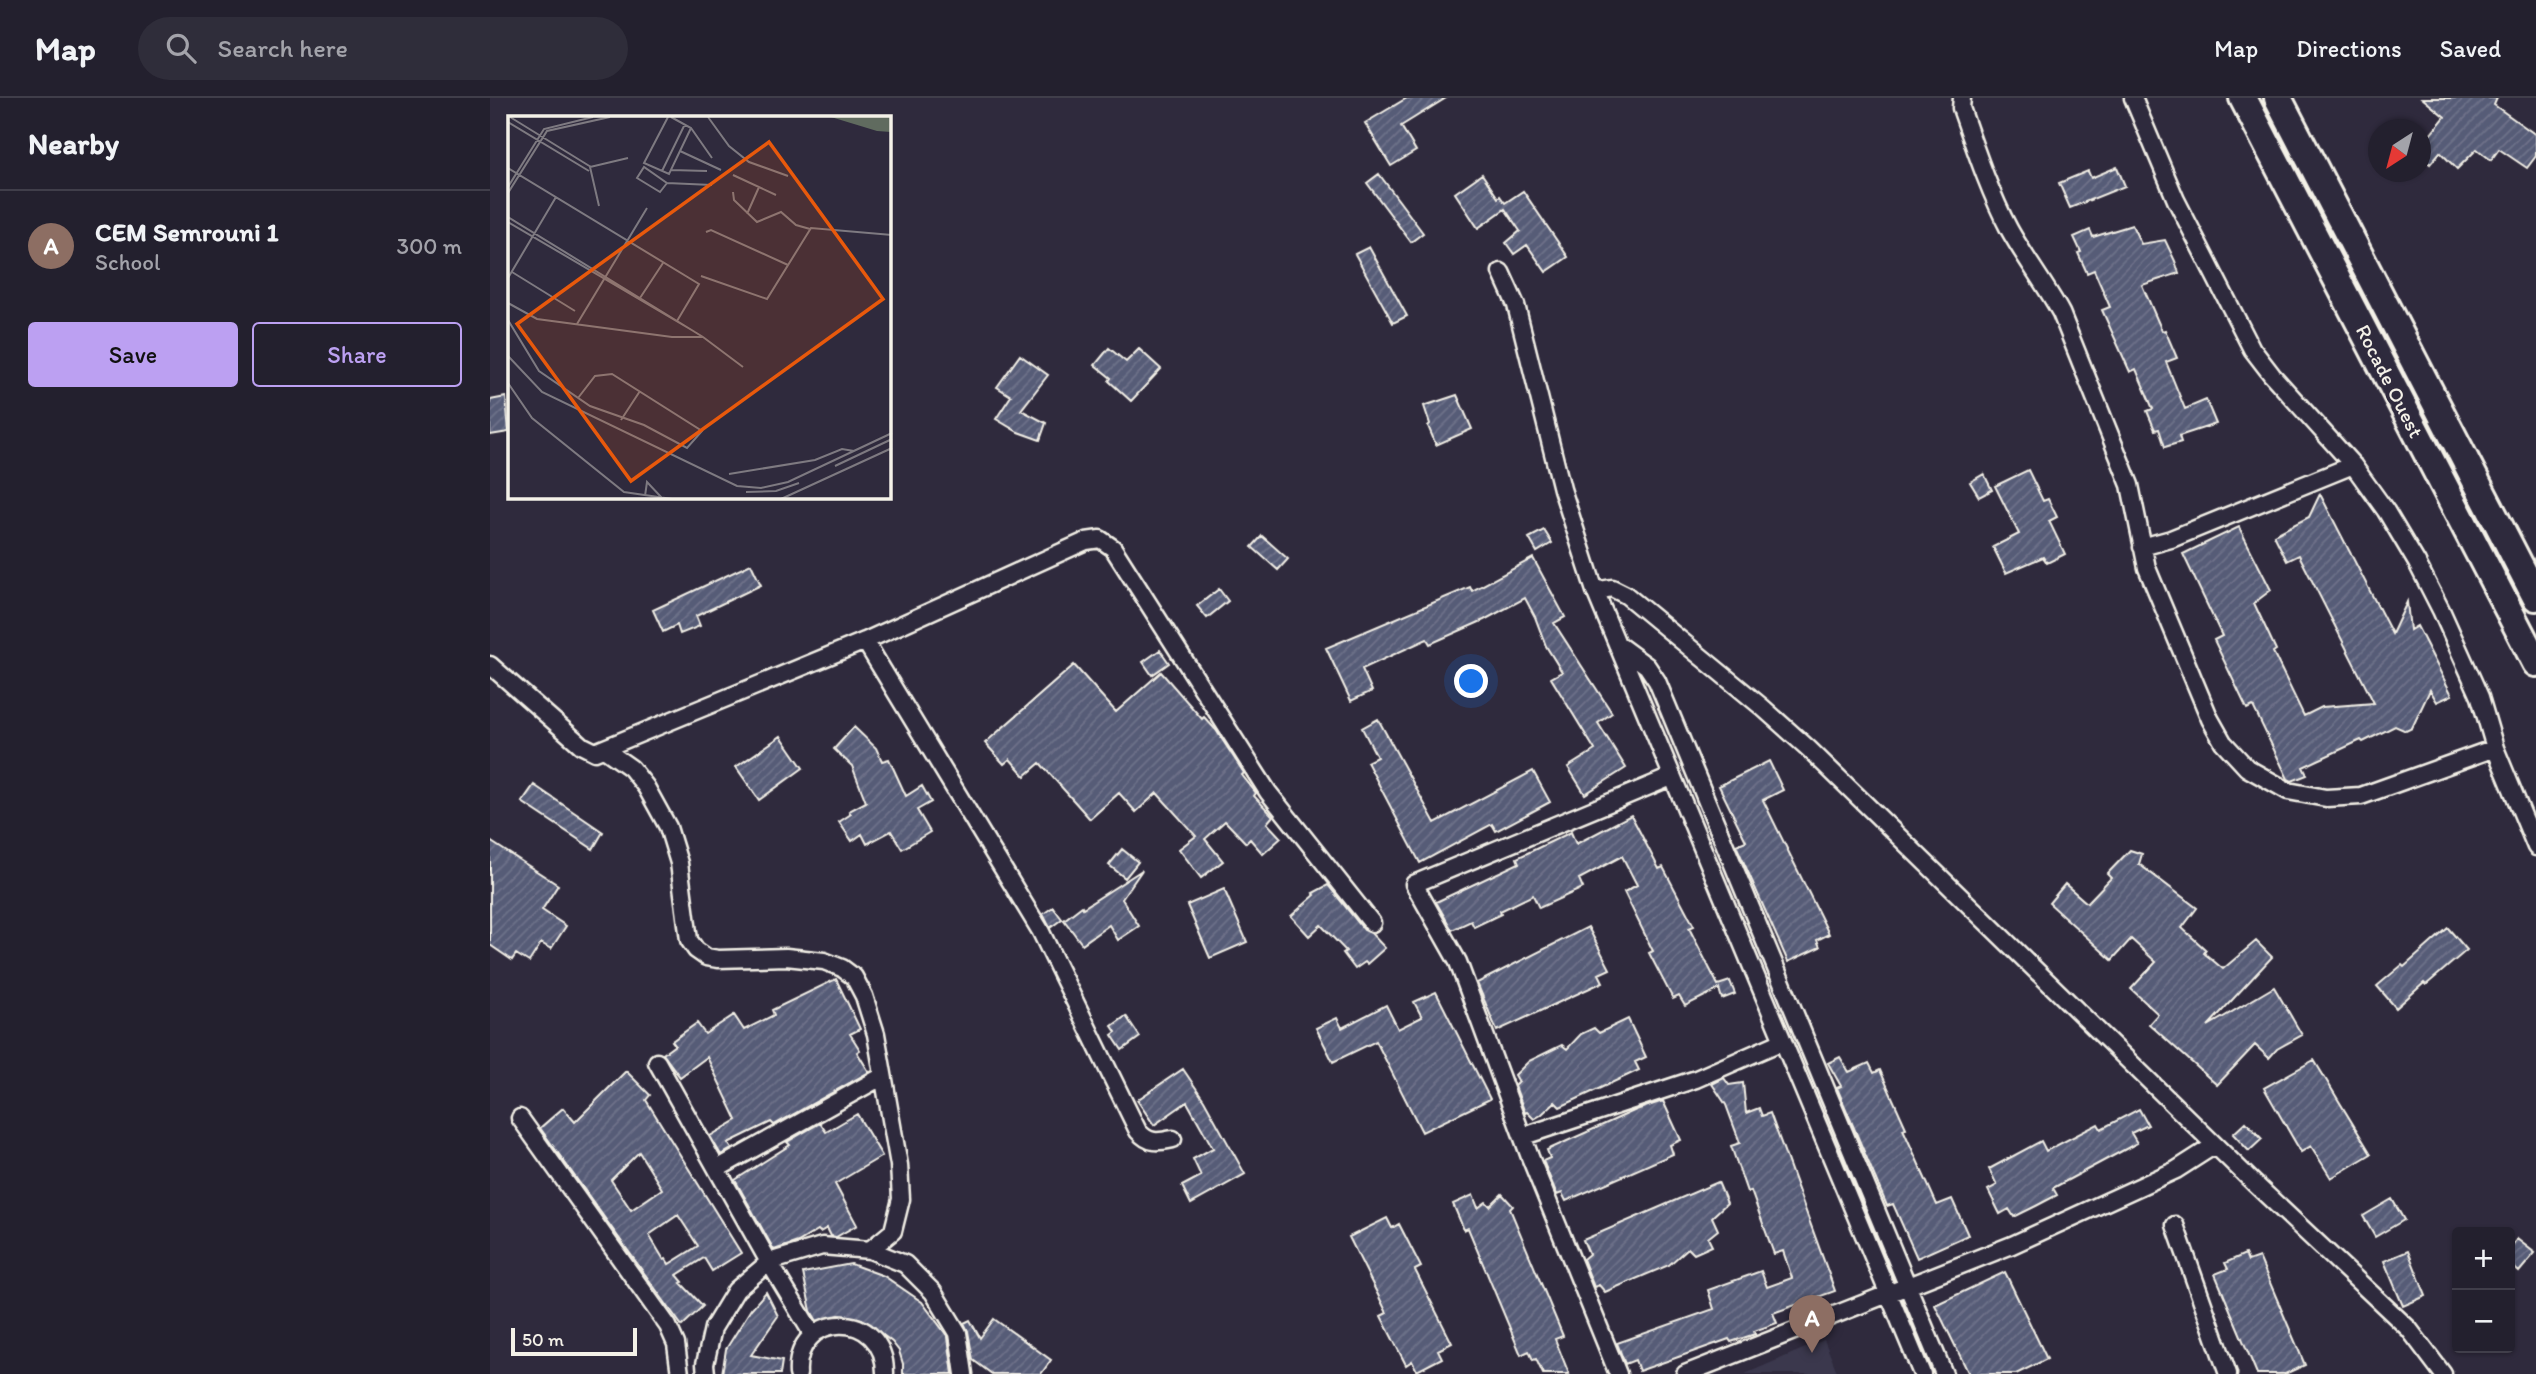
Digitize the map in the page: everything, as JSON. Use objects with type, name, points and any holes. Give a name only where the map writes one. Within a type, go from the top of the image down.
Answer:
[{"type":"highway","name":"Rocade Ouest","points":[[2244,98],[2536,663]]},
{"type":"highway","name":"Rocade Ouest","points":[[2278,98],[2536,597]]},
{"type":"street","points":[[1962,98],[1961,108],[2000,210],[2020,248],[2048,288],[2061,313],[2134,498],[2147,569],[2210,719],[2234,756],[2261,778],[2276,786],[2309,796],[2343,798],[2361,796],[2495,747]]},
{"type":"street","points":[[2133,98],[2176,200],[2252,349],[2272,376],[2353,465],[2402,537],[2441,610],[2480,697],[2495,747],[2536,847]]},
{"type":"street","points":[[1501,272],[1516,305],[1562,489],[1595,591],[1922,1374]]},
{"type":"street","points":[[2142,547],[2171,539],[2353,465]]},
{"type":"street","points":[[490,665],[581,746],[595,752],[865,641],[1086,541],[1093,539],[1107,542],[1268,792],[1372,923]]},
{"type":"street","points":[[1595,591],[1612,588],[1626,595],[1809,749],[2215,1145],[2409,1329],[2443,1374]]},
{"type":"street","points":[[865,641],[1040,930],[1138,1131],[1143,1137],[1156,1143],[1173,1139]]},
{"type":"street","points":[[1617,644],[1647,666],[1657,681],[1944,1374]]},
{"type":"street","points":[[604,749],[631,768],[646,787],[668,827],[679,863],[689,940],[696,950],[706,957],[718,960],[786,957],[824,961],[842,968],[853,977],[864,996],[876,1034],[898,1165],[901,1199],[894,1231],[870,1250]]},
{"type":"street","points":[[1618,1374],[1558,1228],[1458,962],[1414,884],[1671,777]]},
{"type":"street","points":[[1524,1136],[1696,1079],[1783,1041]]},
{"type":"street","points":[[657,1062],[813,1335]]},
{"type":"street","points":[[717,1169],[883,1076]]},
{"type":"street","points":[[520,1118],[668,1326],[676,1344],[680,1374]]},
{"type":"street","points":[[1685,1374],[2012,1245],[2165,1175],[2215,1145]]},
{"type":"street","points":[[2175,1225],[2228,1374]]},
{"type":"street","points":[[676,1344],[705,1369],[713,1328],[736,1290],[769,1262],[822,1246],[870,1250],[905,1264],[933,1292],[958,1333],[963,1368],[976,1374]]},
{"type":"street","points":[[798,1374],[801,1352],[813,1335],[839,1324],[858,1328],[874,1338],[885,1364],[885,1374]]},
{"type":"shaded area","points":[[1824,1340],[1838,1374],[1745,1374]]},
{"type":"building","points":[[1407,98],[1446,98],[1401,126],[1416,151],[1391,166],[1365,123]]},
{"type":"building","points":[[2422,98],[2497,98],[2494,105],[2536,135],[2536,156],[2527,168],[2499,149],[2491,160],[2477,149],[2457,169],[2440,152],[2431,163],[2431,134],[2445,117]]},
{"type":"building","points":[[2117,167],[2125,186],[2070,208],[2059,183],[2088,171],[2091,178]]},
{"type":"building","points":[[1379,174],[1423,233],[1411,242],[1367,183]]},
{"type":"building","points":[[1482,174],[1498,198],[1500,196],[1505,203],[1523,191],[1568,257],[1546,272],[1527,245],[1514,254],[1506,243],[1520,231],[1505,209],[1478,228],[1455,193]]},
{"type":"building","points":[[2132,225],[2141,244],[2165,240],[2175,261],[2179,273],[2142,285],[2177,358],[2166,362],[2185,409],[2206,400],[2216,424],[2179,436],[2181,442],[2165,447],[2159,429],[2155,430],[2147,411],[2153,409],[2136,369],[2130,372],[2102,310],[2110,307],[2094,270],[2087,273],[2074,237],[2090,230],[2093,237]]},
{"type":"building","points":[[1369,247],[1407,316],[1393,323],[1355,254]]},
{"type":"building","points":[[1109,348],[1126,362],[1139,349],[1161,369],[1131,401],[1109,381],[1111,378],[1095,365]]},
{"type":"building","points":[[1020,355],[1048,375],[1021,410],[1046,423],[1040,440],[1018,432],[996,419],[1011,396],[997,387]]},
{"type":"building","points":[[1457,395],[1472,429],[1436,445],[1424,406]]},
{"type":"building","points":[[506,397],[508,432],[490,435],[490,400]]},
{"type":"building","points":[[2028,470],[2043,501],[2048,499],[2057,517],[2049,521],[2065,554],[2047,563],[2043,557],[2006,573],[1993,547],[2019,534],[1995,486]]},
{"type":"building","points":[[1984,474],[1992,490],[1979,497],[1970,482]]},
{"type":"building","points":[[2320,494],[2392,634],[2407,602],[2410,630],[2417,626],[2452,695],[2437,702],[2430,690],[2412,728],[2406,731],[2395,726],[2363,742],[2361,740],[2303,767],[2307,775],[2292,781],[2288,779],[2253,706],[2247,709],[2214,640],[2222,636],[2183,554],[2239,527],[2271,590],[2254,603],[2276,650],[2273,652],[2304,716],[2322,707],[2374,703],[2299,555],[2287,561],[2274,535],[2309,517]]},
{"type":"building","points":[[1544,530],[1552,543],[1537,552],[1529,538]]},
{"type":"building","points":[[1262,536],[1288,559],[1278,570],[1252,547]]},
{"type":"building","points":[[1533,558],[1565,617],[1554,623],[1612,713],[1598,723],[1626,768],[1585,794],[1568,767],[1595,750],[1551,678],[1562,672],[1546,646],[1525,598],[1430,644],[1427,639],[1362,669],[1372,691],[1351,701],[1326,648],[1470,587],[1472,591]]},
{"type":"building","points":[[751,564],[761,585],[696,616],[700,626],[680,634],[677,625],[663,632],[653,610]]},
{"type":"building","points":[[1219,589],[1228,601],[1207,618],[1197,606]]},
{"type":"building","points":[[1160,650],[1169,663],[1152,675],[1143,662]]},
{"type":"building","points":[[1074,665],[1116,712],[1161,672],[1202,719],[1204,717],[1216,730],[1244,773],[1242,775],[1256,793],[1254,796],[1273,816],[1267,823],[1281,838],[1263,854],[1250,839],[1246,843],[1225,821],[1205,839],[1223,861],[1201,878],[1179,849],[1196,836],[1157,793],[1136,812],[1119,793],[1090,819],[1040,763],[1025,776],[1010,759],[1004,764],[985,743]]},
{"type":"building","points":[[1378,719],[1435,823],[1533,771],[1550,802],[1496,831],[1492,824],[1420,863],[1367,762],[1377,757],[1362,728]]},
{"type":"building","points":[[854,727],[876,748],[882,761],[889,759],[906,796],[922,786],[931,802],[917,810],[930,832],[902,849],[891,831],[867,844],[862,834],[852,841],[839,822],[851,814],[849,811],[866,802],[852,766],[834,749]]},
{"type":"building","points":[[781,736],[803,768],[759,800],[736,767]]},
{"type":"building","points":[[1769,761],[1783,790],[1763,800],[1829,934],[1817,940],[1820,947],[1788,962],[1736,845],[1746,841],[1719,786]]},
{"type":"building","points":[[534,785],[603,832],[593,849],[522,802]]},
{"type":"building","points":[[1631,815],[1659,869],[1663,867],[1694,926],[1689,928],[1718,985],[1730,981],[1735,994],[1722,999],[1719,989],[1685,1006],[1679,996],[1673,999],[1649,953],[1653,951],[1624,892],[1637,885],[1622,856],[1579,879],[1583,888],[1539,908],[1533,895],[1474,927],[1471,921],[1452,930],[1436,902],[1519,863],[1517,858],[1571,832],[1576,844]]},
{"type":"building","points":[[490,841],[558,885],[542,910],[566,926],[551,949],[541,943],[529,962],[516,954],[512,960],[490,945]]},
{"type":"building","points":[[1122,849],[1138,862],[1125,878],[1109,865]]},
{"type":"building","points":[[2130,850],[2142,854],[2139,864],[2197,908],[2182,928],[2206,950],[2204,953],[2223,969],[2256,941],[2272,957],[2208,1026],[2274,987],[2302,1035],[2277,1049],[2269,1058],[2255,1045],[2217,1085],[2149,1024],[2158,1014],[2131,989],[2156,962],[2131,939],[2112,960],[2049,903],[2065,884],[2087,903],[2111,878],[2107,874]]},
{"type":"building","points":[[1142,870],[1122,899],[1139,926],[1118,940],[1109,925],[1082,944],[1064,920]]},
{"type":"building","points":[[1328,885],[1364,930],[1371,933],[1385,948],[1367,964],[1365,962],[1355,969],[1343,953],[1346,951],[1321,925],[1309,936],[1291,916],[1315,895],[1313,893]]},
{"type":"building","points":[[1224,889],[1247,942],[1210,958],[1187,905]]},
{"type":"building","points":[[1053,907],[1062,919],[1050,928],[1043,914]]},
{"type":"building","points":[[1588,927],[1610,969],[1599,974],[1603,982],[1497,1031],[1477,983]]},
{"type":"building","points":[[2448,928],[2467,950],[2396,1008],[2377,986],[2402,965],[2404,967]]},
{"type":"building","points":[[836,979],[860,1029],[850,1034],[869,1072],[774,1125],[771,1122],[728,1143],[732,1149],[721,1155],[710,1136],[737,1120],[707,1057],[680,1077],[663,1054],[675,1045],[672,1041],[697,1023],[705,1034],[734,1015],[744,1030],[774,1015],[772,1010]]},
{"type":"building","points":[[1436,992],[1490,1099],[1422,1132],[1376,1041],[1333,1062],[1316,1028],[1337,1018],[1342,1028],[1386,1005],[1398,1029],[1422,1017],[1414,1002]]},
{"type":"building","points":[[1126,1016],[1140,1037],[1122,1050],[1112,1035],[1116,1032],[1112,1026]]},
{"type":"building","points":[[1628,1019],[1646,1057],[1635,1062],[1639,1070],[1560,1107],[1555,1102],[1534,1119],[1525,1113],[1515,1086],[1519,1082],[1515,1075],[1529,1061],[1562,1045],[1567,1049],[1581,1034],[1594,1028],[1599,1033]]},
{"type":"building","points":[[1840,1057],[1849,1072],[1869,1063],[1874,1073],[1880,1070],[1937,1205],[1952,1199],[1968,1235],[1917,1258],[1893,1204],[1887,1206],[1837,1088],[1841,1086],[1828,1063]]},
{"type":"building","points":[[2314,1060],[2371,1154],[2331,1178],[2311,1146],[2301,1152],[2264,1088]]},
{"type":"building","points":[[1183,1069],[1204,1100],[1245,1174],[1191,1204],[1182,1186],[1201,1176],[1193,1159],[1213,1148],[1187,1102],[1154,1125],[1137,1100]]},
{"type":"building","points":[[626,1071],[650,1095],[646,1100],[741,1253],[712,1271],[704,1258],[677,1275],[703,1306],[682,1326],[540,1128],[563,1108],[575,1122]],"holes":[[[639,1152],[662,1189],[631,1210],[611,1180]],[[678,1215],[698,1246],[669,1264],[649,1235]]]},
{"type":"building","points":[[1724,1078],[1729,1085],[1743,1083],[1746,1113],[1759,1108],[1762,1116],[1770,1113],[1835,1291],[1773,1313],[1777,1323],[1754,1331],[1755,1334],[1731,1342],[1729,1339],[1639,1371],[1635,1360],[1625,1364],[1617,1343],[1714,1309],[1708,1290],[1761,1271],[1767,1287],[1792,1278],[1783,1251],[1774,1254],[1751,1191],[1747,1192],[1731,1146],[1740,1143],[1726,1105],[1712,1084]]},
{"type":"building","points":[[1663,1101],[1681,1140],[1670,1145],[1673,1154],[1566,1201],[1562,1193],[1557,1195],[1543,1161],[1550,1158],[1547,1150],[1636,1110]]},
{"type":"building","points":[[2139,1109],[2148,1125],[2131,1133],[2137,1143],[2053,1188],[2057,1195],[2036,1206],[2014,1217],[2009,1209],[2000,1214],[1988,1190],[1997,1185],[1989,1169],[2041,1141],[2046,1151],[2098,1124],[2101,1129]]},
{"type":"building","points":[[857,1114],[882,1156],[835,1184],[857,1225],[836,1237],[831,1236],[827,1228],[820,1232],[818,1230],[798,1242],[774,1250],[735,1180],[790,1145],[787,1142],[820,1123],[826,1132]]},
{"type":"building","points":[[2246,1122],[2262,1139],[2249,1151],[2233,1134]]},
{"type":"building","points":[[1718,1182],[1727,1203],[1712,1217],[1718,1230],[1708,1238],[1712,1246],[1694,1254],[1688,1248],[1669,1265],[1605,1292],[1599,1285],[1594,1287],[1583,1259],[1589,1254],[1583,1240]]},
{"type":"building","points":[[1502,1194],[1513,1206],[1510,1209],[1563,1336],[1555,1339],[1569,1374],[1543,1374],[1529,1351],[1521,1355],[1468,1228],[1464,1230],[1453,1204],[1473,1195],[1478,1208],[1486,1202],[1490,1206]]},
{"type":"building","points":[[2392,1199],[2404,1220],[2375,1237],[2363,1216]]},
{"type":"building","points":[[1387,1218],[1392,1228],[1399,1224],[1421,1267],[1415,1270],[1452,1343],[1438,1350],[1442,1358],[1417,1371],[1412,1361],[1406,1365],[1381,1316],[1387,1313],[1349,1237]]},
{"type":"building","points":[[2517,1239],[2535,1253],[2519,1272],[2515,1268]]},
{"type":"building","points":[[2408,1251],[2426,1296],[2403,1306],[2384,1261]]},
{"type":"building","points":[[2245,1254],[2248,1261],[2259,1257],[2305,1365],[2285,1374],[2257,1374],[2215,1274],[2228,1269],[2225,1263]]},
{"type":"building","points":[[851,1264],[884,1276],[922,1302],[948,1337],[953,1374],[903,1374],[899,1351],[892,1342],[862,1319],[839,1315],[817,1321],[811,1311],[803,1273]]},
{"type":"building","points":[[2005,1272],[2047,1359],[2016,1374],[1969,1374],[1935,1305]]},
{"type":"building","points":[[766,1292],[778,1316],[751,1355],[782,1361],[780,1374],[722,1374],[726,1349],[751,1309]]},
{"type":"building","points":[[994,1319],[1051,1360],[1041,1374],[992,1374],[973,1360],[964,1323],[970,1320],[980,1338]]},
{"type":"place","name":"CEM Semrouni 1","points":[[1812,1353]]}]
